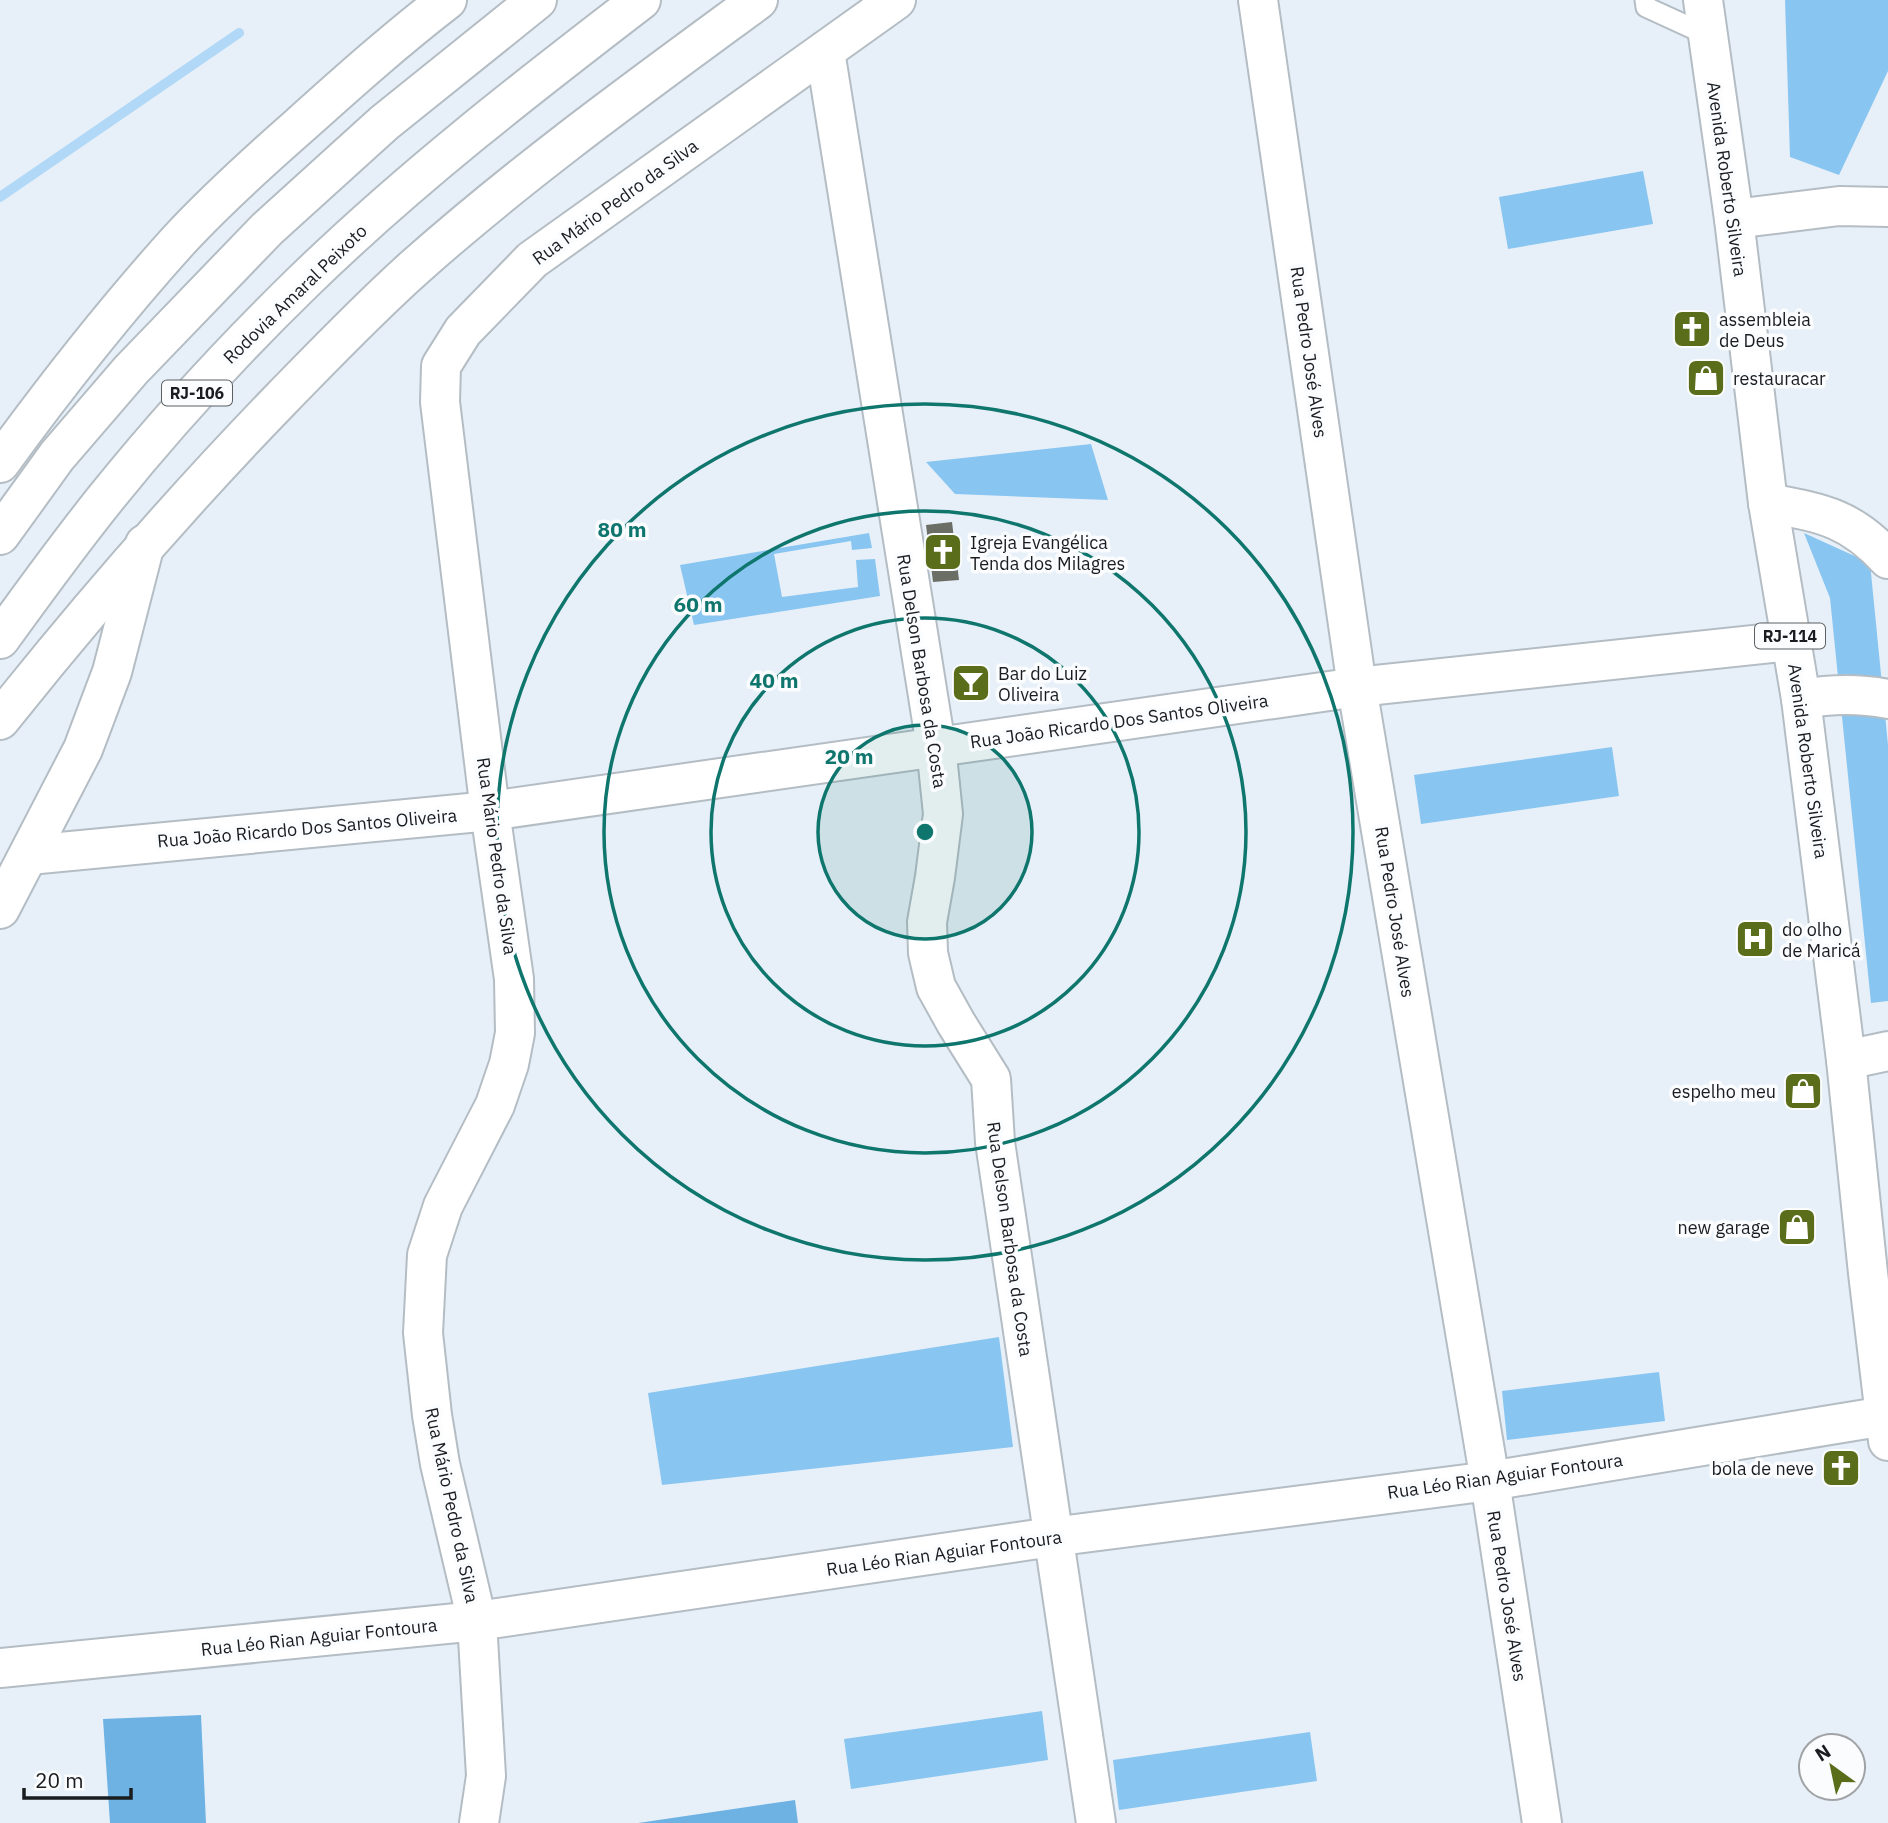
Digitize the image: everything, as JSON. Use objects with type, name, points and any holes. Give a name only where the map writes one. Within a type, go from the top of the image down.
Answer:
[{"type":"main road","points":[[0,463],[110,320],[181,239],[254,167],[390,44],[447,0]]},
{"type":"main road","points":[[0,535],[57,456],[123,379],[267,229],[384,123],[537,0]]},
{"type":"main road","name":"Rodovia Amaral Peixoto","points":[[0,639],[105,499],[177,415],[305,279],[423,174],[557,64],[641,0]]},
{"type":"main road","points":[[0,720],[68,634],[219,463],[352,327],[414,268],[557,149],[758,0]]},
{"type":"main road","points":[[825,51],[896,0]]},
{"type":"main road","name":"Rua Pedro José Alves","points":[[1258,0],[1357,687],[1490,1481],[1542,1823]]},
{"type":"main road","name":"Avenida Roberto Silveira","points":[[1705,18],[1734,219],[1768,503],[1801,699],[1846,1060],[1878,1267],[1887,1424]]},
{"type":"main road","name":"Rua Delson Barbosa da Costa","points":[[825,51],[936,746],[943,814],[936,877],[927,922],[928,953],[936,986],[991,1079],[995,1142],[1096,1823]]},
{"type":"main road","name":"Rua Mário Pedro da Silva","points":[[479,1823],[486,1776],[477,1621],[440,1464],[423,1333],[427,1255],[443,1206],[495,1105],[509,1064],[515,1033],[514,979],[490,811],[440,402],[441,366],[463,331],[532,260],[825,51]]},
{"type":"main road","points":[[1734,219],[1839,206],[1888,207]]},
{"type":"main road","points":[[1768,503],[1813,511],[1844,522],[1865,536],[1888,559]]},
{"type":"main road","points":[[0,909],[83,749],[107,685],[145,544]]},
{"type":"main road","name":"Rua João Ricardo Dos Santos Oliveira","points":[[29,855],[490,811],[1357,687],[1791,640]]},
{"type":"main road","points":[[1801,699],[1824,695],[1888,699]]},
{"type":"main road","points":[[1846,1060],[1888,1051]]},
{"type":"main road","name":"Rua Léo Rian Aguiar Fontoura","points":[[0,1668],[477,1621],[1052,1537],[1490,1481],[1887,1424]]},
{"type":"lane","points":[[1645,0],[1646,7],[1705,18]]},
{"type":"shaded area","points":[[1785,0],[1888,0],[1888,71],[1839,175],[1790,157]]},
{"type":"shaded area","points":[[1643,171],[1653,224],[1508,249],[1499,197]]},
{"type":"shaded area","points":[[1091,444],[1108,500],[955,494],[926,462]]},
{"type":"shaded area","points":[[869,533],[872,548],[852,550],[851,541],[774,554],[782,597],[858,587],[856,560],[875,559],[880,596],[694,625],[680,565]]},
{"type":"shaded area","points":[[1804,533],[1870,563],[1888,745],[1888,1001],[1871,1003],[1830,598]]},
{"type":"shaded area","points":[[1612,747],[1619,796],[1421,824],[1414,775]]},
{"type":"shaded area","points":[[999,1337],[1013,1447],[662,1485],[648,1393]]},
{"type":"shaded area","points":[[1659,1372],[1665,1421],[1507,1440],[1502,1391]]},
{"type":"shaded area","points":[[1042,1711],[1048,1760],[851,1789],[844,1739]]},
{"type":"shaded area","points":[[201,1715],[206,1823],[110,1823],[103,1719]]},
{"type":"shaded area","points":[[1310,1732],[1317,1781],[1119,1810],[1113,1760]]},
{"type":"shaded area","points":[[795,1800],[798,1823],[638,1823]]},
{"type":"building","name":"Igreja Evangélica Tenda dos Milagres","points":[[952,522],[959,580],[933,582],[926,525]]},
{"type":"waterway","points":[[0,197],[239,33]]},
{"type":"place","name":"assembleia de Deus","points":[[1692,329]]},
{"type":"place","name":"restauracar","points":[[1706,378]]},
{"type":"place","name":"Igreja Evangélica Tenda dos Milagres","points":[[943,552]]},
{"type":"place","name":"Bar do Luiz Oliveira","points":[[971,683]]},
{"type":"place","name":"do olho de Maricá","points":[[1755,939]]},
{"type":"place","name":"espelho meu","points":[[1803,1091]]},
{"type":"place","name":"new garage","points":[[1797,1227]]},
{"type":"place","name":"bola de neve","points":[[1841,1468]]}]
